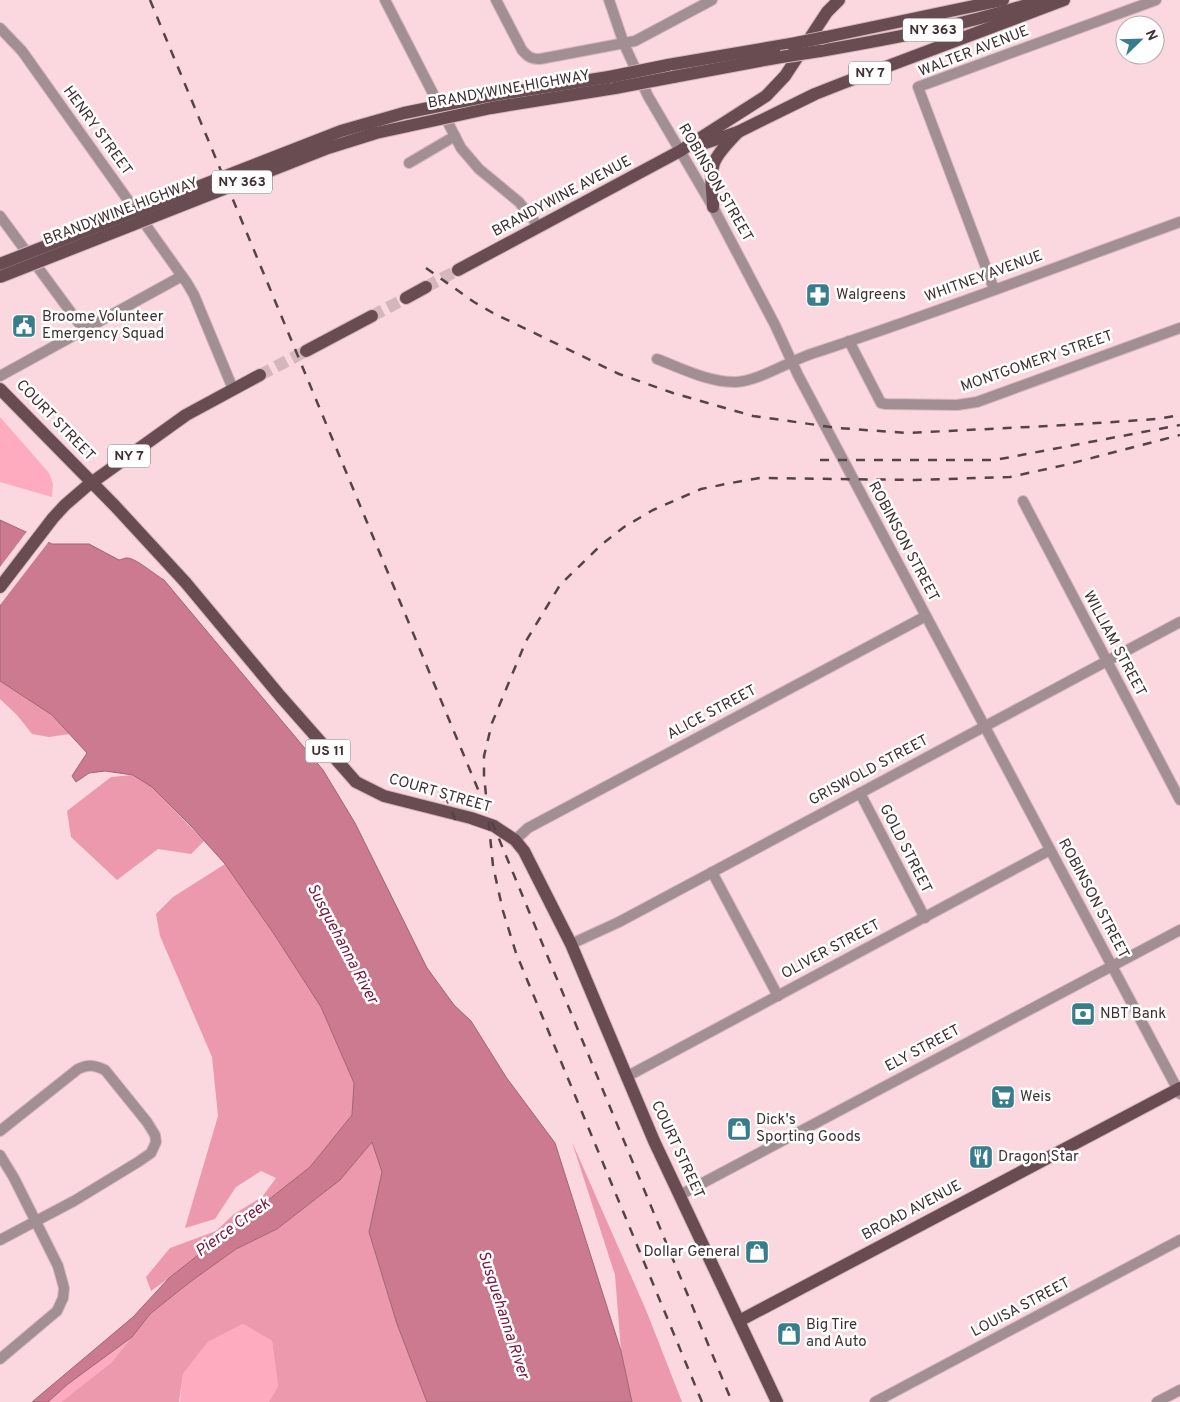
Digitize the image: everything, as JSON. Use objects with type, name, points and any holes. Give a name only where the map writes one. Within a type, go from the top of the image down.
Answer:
[{"type":"main road","name":"NY 7","points":[[680,151],[751,106],[776,87],[826,12],[839,0]]},
{"type":"main road","name":"BRANDYWINE HIGHWAY","points":[[0,264],[335,133],[404,114],[612,83],[1003,0]]},
{"type":"main road","name":"BRANDYWINE HIGHWAY","points":[[670,71],[781,57],[888,39],[945,27],[1043,0]]},
{"type":"main road","name":"NY 7","points":[[680,151],[738,132],[815,94],[1064,0]]},
{"type":"main road","name":"BRANDYWINE HIGHWAY","points":[[0,277],[328,148],[489,102]]},
{"type":"main road","points":[[714,207],[711,177],[714,164],[738,132]]},
{"type":"main road","name":"BRANDYWINE AVENUE","points":[[458,270],[680,151]]},
{"type":"main road","points":[[406,298],[426,287]]},
{"type":"main road","points":[[306,350],[372,316]]},
{"type":"main road","name":"NY 7","points":[[0,587],[65,504],[92,482],[186,415],[260,375]]},
{"type":"main road","name":"COURT STREET","points":[[0,389],[92,482],[186,583],[281,697],[356,782],[384,796],[481,821],[502,830],[515,840],[530,859],[571,944],[626,1076],[680,1195],[777,1402]]},
{"type":"main road","name":"BROAD AVENUE","points":[[739,1322],[1179,1090]]},
{"type":"street","points":[[385,0],[455,136],[470,160],[519,202],[539,227]]},
{"type":"street","points":[[496,0],[522,50],[532,59],[635,41],[712,0]]},
{"type":"street","name":"ROBINSON STREET","points":[[609,0],[624,44],[648,96],[714,207],[792,361],[926,616],[1179,1090]]},
{"type":"street","name":"WALTER AVENUE","points":[[994,290],[918,88],[1156,0]]},
{"type":"street","name":"HENRY STREET","points":[[0,28],[22,51],[182,276],[194,295],[233,389]]},
{"type":"street","points":[[409,163],[455,136]]},
{"type":"street","points":[[0,216],[84,330]]},
{"type":"street","name":"WHITNEY AVENUE","points":[[657,359],[707,377],[736,382],[754,378],[792,361],[1180,222]]},
{"type":"street","points":[[0,376],[182,276]]},
{"type":"street","name":"MONTGOMERY STREET","points":[[849,341],[881,403],[957,405],[977,402],[1180,328]]},
{"type":"street","name":"WILLIAM STREET","points":[[1023,501],[1180,800]]},
{"type":"street","name":"ALICE STREET","points":[[515,840],[528,828],[926,616]]},
{"type":"street","name":"GRISWOLD STREET","points":[[571,944],[619,922],[1180,622]]},
{"type":"street","name":"GOLD STREET","points":[[860,793],[925,918]]},
{"type":"street","name":"OLIVER STREET","points":[[626,1076],[1050,850]]},
{"type":"street","points":[[712,872],[778,996]]},
{"type":"street","name":"ELY STREET","points":[[680,1195],[1180,930]]},
{"type":"street","points":[[0,1131],[78,1069],[88,1065],[105,1070],[147,1122],[155,1135],[156,1142],[151,1153],[138,1162],[74,1202],[0,1240]]},
{"type":"street","points":[[0,1155],[14,1178],[58,1266],[64,1288],[63,1298],[57,1311],[0,1359]]},
{"type":"street","name":"LOUISA STREET","points":[[875,1402],[1180,1240]]},
{"type":"street","points":[[1157,1402],[1180,1390]]},
{"type":"shaded area","points":[[0,417],[49,473],[53,484],[52,497],[0,482]]},
{"type":"shaded area","points":[[0,681],[52,715],[70,734],[49,737],[32,734],[17,715],[0,699]]},
{"type":"shaded area","points":[[133,775],[152,787],[204,841],[191,854],[158,849],[117,880],[71,837],[67,811],[111,777]]},
{"type":"shaded area","points":[[225,864],[274,934],[321,1007],[354,1083],[352,1115],[310,1167],[151,1291],[146,1277],[170,1248],[216,1231],[234,1214],[262,1197],[276,1178],[261,1171],[236,1187],[215,1219],[185,1228],[218,1116],[212,1057],[160,936],[156,914],[173,897]]},
{"type":"shaded area","points":[[372,1142],[382,1172],[369,1232],[397,1324],[427,1402],[269,1402],[278,1386],[272,1341],[243,1324],[208,1342],[183,1374],[179,1402],[61,1402],[112,1362],[150,1314],[236,1249],[277,1229],[340,1180]]},
{"type":"shaded area","points":[[572,1142],[646,1310],[682,1402],[632,1402],[621,1351],[615,1275]]},
{"type":"shaded area","points":[[243,1324],[272,1341],[278,1386],[269,1402],[180,1402],[183,1374],[208,1342]]},
{"type":"shaded area","points":[[132,1337],[112,1362],[61,1402],[48,1402],[68,1384]]},
{"type":"water","points":[[0,520],[52,544],[89,544],[119,560],[130,558],[164,580],[323,770],[355,823],[427,968],[454,1005],[471,1021],[506,1077],[555,1143],[621,1351],[632,1402],[427,1402],[397,1324],[369,1232],[382,1172],[372,1142],[340,1180],[277,1229],[236,1249],[190,1282],[150,1314],[132,1337],[68,1384],[48,1402],[32,1402],[133,1317],[169,1278],[310,1167],[352,1115],[354,1083],[321,1007],[274,934],[225,864],[152,787],[133,775],[105,771],[89,773],[76,782],[72,776],[87,753],[52,715],[0,681]]},
{"type":"pier","points":[[28,530],[50,540],[0,605],[0,567]]},
{"type":"tunnel","points":[[426,287],[458,270]]},
{"type":"tunnel","points":[[372,316],[406,298]]},
{"type":"tunnel","points":[[260,375],[306,351]]},
{"type":"railway","points":[[150,0],[482,799]]},
{"type":"railway","points":[[426,268],[493,313],[619,374],[673,393],[753,416],[838,428],[907,433],[1068,425],[1157,419],[1180,415]]},
{"type":"railway","points":[[820,460],[995,460],[1180,425]]},
{"type":"railway","points":[[702,1402],[516,953],[503,911],[493,866],[484,775],[484,756],[492,723],[526,641],[560,585],[601,545],[624,527],[653,510],[701,489],[760,478],[915,480],[1010,477],[1065,465],[1180,435]]},
{"type":"railway","points":[[445,795],[458,826]]},
{"type":"railway","points":[[492,822],[732,1402]]},
{"type":"place","name":"Walgreens","points":[[818,295]]},
{"type":"place","name":"Broome Volunteer Emergency Squad","points":[[24,326]]},
{"type":"place","name":"NBT Bank","points":[[1083,1014]]},
{"type":"place","name":"Weis","points":[[1003,1097]]},
{"type":"place","name":"Dick's Sporting Goods","points":[[739,1129]]},
{"type":"place","name":"Dragon Star","points":[[981,1157]]},
{"type":"place","name":"Dollar General","points":[[757,1252]]},
{"type":"place","name":"Big Tire and Auto","points":[[789,1334]]},
{"type":"water label","name":"Susquehanna River","points":[[342,944]]},
{"type":"water label","name":"Pierce Creek","points":[[233,1228]]},
{"type":"water label","name":"Susquehanna River","points":[[503,1315]]}]
